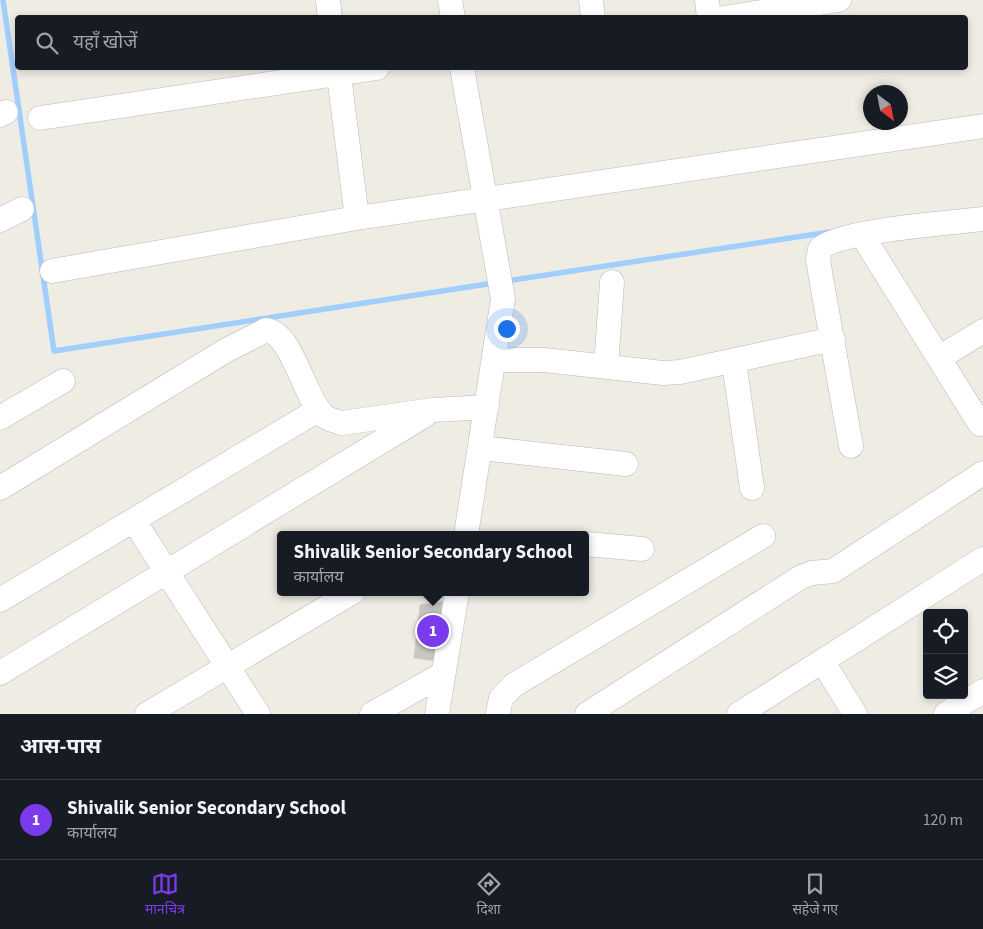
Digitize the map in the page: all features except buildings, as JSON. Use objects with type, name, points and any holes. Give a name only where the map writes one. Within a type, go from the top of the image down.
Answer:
[{"type":"street","points":[[328,0],[330,15]]},
{"type":"street","points":[[450,0],[452,15]]},
{"type":"street","points":[[591,0],[593,15]]},
{"type":"street","points":[[707,0],[709,15]]},
{"type":"street","points":[[743,15],[839,0]]},
{"type":"street","points":[[40,118],[339,70],[358,218]]},
{"type":"street","points":[[462,70],[485,199],[502,281],[495,360],[467,531]]},
{"type":"street","points":[[52,271],[358,218],[983,126]]},
{"type":"street","points":[[0,220],[22,209]]},
{"type":"street","points":[[851,446],[821,278],[818,254],[822,246],[833,240],[862,235],[983,219]]},
{"type":"street","points":[[862,235],[980,424]]},
{"type":"street","points":[[606,366],[612,282]]},
{"type":"street","points":[[0,488],[226,351],[266,330],[272,330],[279,337],[296,365],[318,410],[327,419],[342,423],[433,410],[487,407]]},
{"type":"street","points":[[939,358],[983,331]]},
{"type":"street","points":[[495,360],[544,360],[663,373],[680,372],[734,362],[833,339]]},
{"type":"street","points":[[734,362],[752,488]]},
{"type":"street","points":[[0,418],[63,381]]},
{"type":"street","points":[[0,600],[318,410]]},
{"type":"street","points":[[0,673],[433,410]]},
{"type":"street","points":[[481,448],[626,464]]},
{"type":"street","points":[[587,714],[801,577],[812,573],[833,571],[983,473]]},
{"type":"street","points":[[134,521],[258,714]]},
{"type":"street","points":[[498,714],[501,698],[514,685],[763,536]]},
{"type":"street","points":[[589,544],[642,549]]},
{"type":"street","points":[[739,714],[983,559]]},
{"type":"street","points":[[148,714],[346,596]]},
{"type":"street","points":[[437,714],[456,596]]},
{"type":"street","points":[[823,662],[854,714]]},
{"type":"street","points":[[372,714],[444,674]]},
{"type":"street","points":[[946,714],[983,691]]},
{"type":"waterway","points":[[3,0],[54,351],[494,283]]},
{"type":"waterway","points":[[506,281],[830,232]]},
{"type":"place","name":"Shivalik Senior Secondary School","points":[[433,631]]}]
